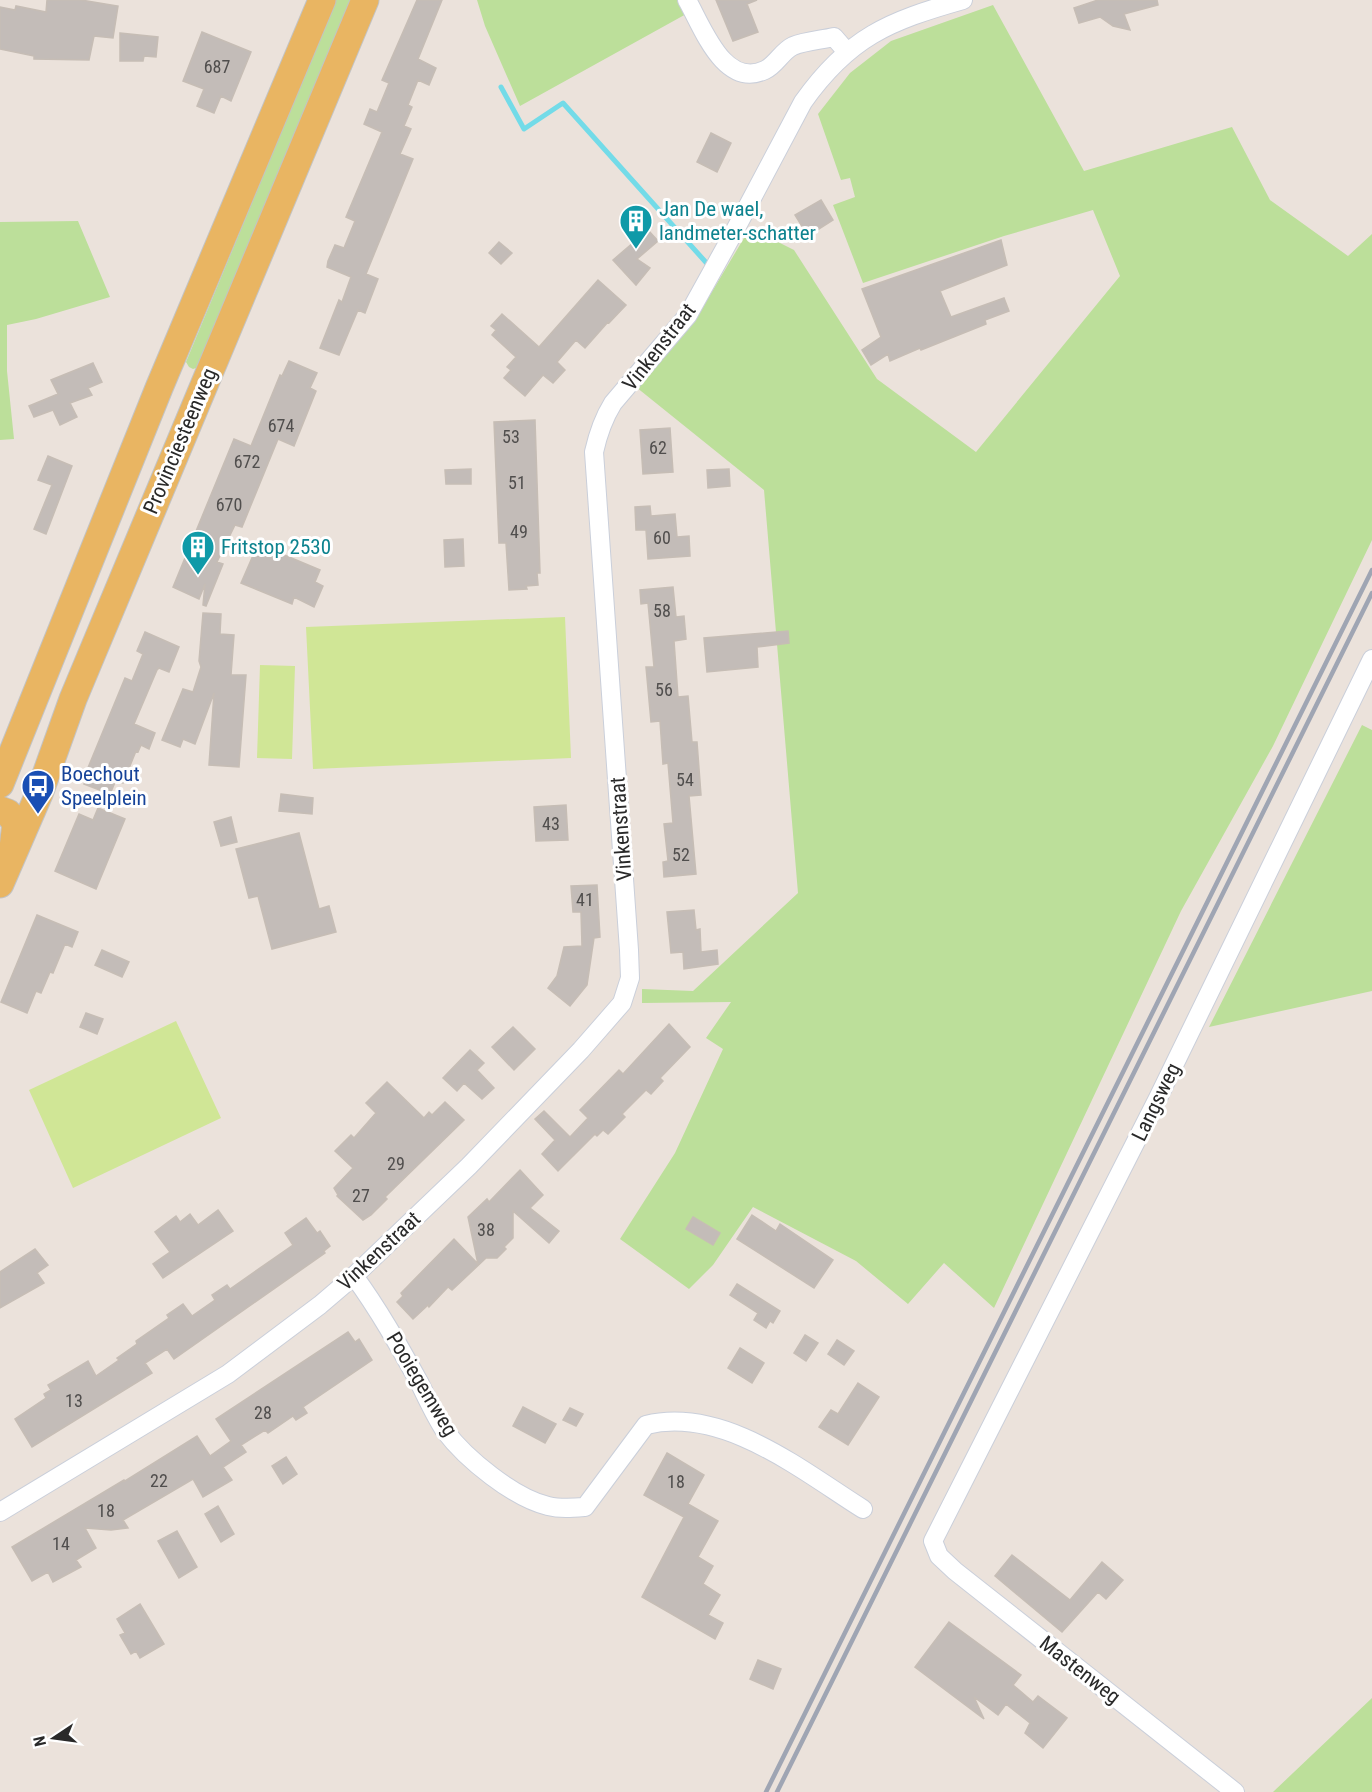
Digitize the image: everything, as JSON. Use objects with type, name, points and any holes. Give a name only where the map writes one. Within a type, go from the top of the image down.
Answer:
[{"type":"main road","name":"Provinciesteenweg","points":[[0,784],[159,388],[322,0]]},
{"type":"main road","name":"Provinciesteenweg","points":[[0,884],[39,794],[77,688],[365,0]]},
{"type":"main road","points":[[0,810],[8,813],[16,823],[11,858]]},
{"type":"street","points":[[687,0],[720,59],[738,73],[750,75],[767,70],[792,46],[834,37],[847,52]]},
{"type":"street","name":"Vinkenstraat","points":[[0,1512],[228,1374],[320,1305],[354,1276],[477,1158],[581,1050],[622,1003],[630,978],[629,950],[594,452],[598,432],[613,404],[688,315],[803,102],[827,70],[847,52],[882,28],[963,0]]},
{"type":"street","name":"Langsweg","points":[[933,1541],[1153,1108],[1372,659]]},
{"type":"street","name":"Pooiegemweg","points":[[354,1276],[379,1311],[446,1431],[479,1466],[498,1481],[534,1501],[557,1507],[585,1507],[646,1425],[660,1422],[684,1422],[717,1428],[748,1439],[863,1509]]},
{"type":"street","name":"Mastenweg","points":[[933,1541],[939,1556],[955,1571],[1235,1792]]},
{"type":"green space","points":[[336,0],[353,0],[199,367],[193,369],[186,362]]},
{"type":"green space","points":[[477,0],[681,0],[688,13],[520,106],[485,26]]},
{"type":"green space","points":[[993,5],[1084,171],[1232,127],[1270,200],[1348,256],[1372,234],[1372,540],[1273,746],[1181,911],[994,1308],[944,1263],[908,1304],[856,1261],[753,1207],[713,1265],[689,1289],[620,1239],[675,1153],[723,1049],[706,1038],[731,1002],[642,1003],[642,989],[693,991],[798,893],[764,490],[636,387],[695,320],[750,228],[794,250],[877,379],[976,452],[1120,276],[1093,210],[1004,236],[863,283],[833,205],[855,197],[850,178],[841,180],[818,114],[850,73],[891,41]]},
{"type":"green space","points":[[78,221],[110,297],[36,319],[7,325],[7,371],[14,439],[0,440],[0,222]]},
{"type":"green space","points":[[565,617],[571,758],[313,769],[306,627]]},
{"type":"green space","points":[[260,665],[295,666],[292,759],[257,758]]},
{"type":"green space","points":[[1362,725],[1372,730],[1372,991],[1209,1027]]},
{"type":"green space","points":[[176,1021],[221,1118],[73,1188],[29,1090]]},
{"type":"green space","points":[[1372,1698],[1372,1792],[1273,1792]]},
{"type":"building","points":[[47,0],[81,0],[118,6],[113,38],[94,36],[89,60],[34,59],[34,56],[0,49],[0,7],[15,10],[16,6],[46,12]]},
{"type":"building","points":[[417,0],[442,0],[418,59],[436,68],[429,85],[418,80],[408,105],[412,107],[404,126],[411,129],[400,154],[413,159],[366,274],[378,279],[365,313],[358,310],[339,355],[320,348],[351,277],[327,267],[328,261],[335,245],[344,248],[355,221],[346,217],[382,132],[364,124],[370,109],[377,112],[389,83],[382,80]]},
{"type":"building","points":[[716,0],[757,0],[747,4],[758,32],[733,41]]},
{"type":"building","points":[[1098,0],[1157,0],[1158,5],[1124,14],[1130,30],[1113,26],[1100,17],[1079,23],[1074,8]]},
{"type":"building","points":[[202,32],[251,52],[231,101],[221,96],[214,113],[197,106],[204,89],[183,81]]},
{"type":"building","points":[[120,33],[158,37],[156,57],[144,56],[143,61],[120,61]]},
{"type":"building","points":[[711,133],[731,143],[717,172],[697,162]]},
{"type":"building","points":[[821,200],[833,220],[808,236],[795,215]]},
{"type":"building","name":"Jan De wael, landmeter-schatter","points":[[648,230],[658,241],[637,259],[650,268],[636,285],[613,260]]},
{"type":"building","points":[[1001,240],[1007,265],[940,291],[951,317],[1004,298],[1009,311],[985,320],[986,324],[921,350],[920,348],[890,361],[888,354],[871,365],[862,350],[881,337],[862,289]]},
{"type":"building","points":[[499,242],[512,253],[501,264],[489,253]]},
{"type":"building","points":[[598,280],[626,305],[585,348],[576,340],[557,362],[565,370],[553,383],[543,375],[525,396],[504,378],[511,370],[507,367],[516,357],[492,335],[496,330],[491,326],[502,314],[539,347]]},
{"type":"building","points":[[289,361],[317,373],[310,388],[316,391],[294,446],[278,439],[242,527],[235,525],[217,562],[223,564],[206,606],[203,605],[205,584],[199,599],[173,587],[234,439],[251,446],[280,375],[282,376]]},
{"type":"building","points":[[93,363],[102,382],[88,388],[92,395],[70,403],[77,417],[60,425],[53,410],[34,417],[29,406],[58,394],[51,380]]},
{"type":"building","points":[[535,420],[540,573],[537,573],[538,585],[526,586],[527,589],[509,590],[506,543],[499,543],[494,422]]},
{"type":"building","points":[[670,428],[673,472],[643,474],[640,430]]},
{"type":"building","points":[[48,456],[72,466],[46,534],[34,529],[52,485],[38,480]]},
{"type":"building","points":[[471,469],[471,484],[446,484],[445,470]]},
{"type":"building","points":[[729,469],[730,486],[708,488],[707,470]]},
{"type":"building","points":[[650,506],[651,516],[675,514],[677,537],[689,536],[690,556],[648,559],[646,530],[636,530],[635,507]]},
{"type":"building","points":[[463,539],[464,566],[445,567],[444,540]]},
{"type":"building","points":[[258,544],[320,570],[315,582],[323,586],[314,607],[294,597],[292,604],[241,583]]},
{"type":"building","points":[[673,587],[676,617],[684,616],[686,639],[674,641],[678,697],[688,696],[692,742],[697,742],[701,795],[689,796],[696,874],[664,877],[663,862],[668,861],[664,824],[673,823],[668,763],[663,764],[660,721],[651,722],[646,667],[654,667],[648,603],[641,604],[640,590]]},
{"type":"building","points":[[203,613],[221,614],[220,634],[234,635],[231,675],[246,675],[239,767],[209,765],[214,693],[195,744],[183,739],[180,747],[162,740],[183,689],[193,692],[201,667],[199,661]]},
{"type":"building","points":[[788,631],[789,643],[757,647],[758,667],[707,672],[704,638]]},
{"type":"building","points":[[145,632],[179,647],[169,672],[159,668],[157,670],[134,724],[155,733],[149,749],[141,745],[138,752],[136,751],[123,783],[116,780],[110,794],[84,784],[87,776],[85,775],[125,678],[132,681],[143,654],[137,651]]},
{"type":"building","points":[[281,794],[313,798],[312,814],[279,811]]},
{"type":"building","points":[[566,805],[568,840],[536,841],[534,807]]},
{"type":"building","points":[[98,808],[125,819],[96,889],[55,871],[79,814],[93,820]]},
{"type":"building","points":[[231,817],[237,842],[221,846],[214,822]]},
{"type":"building","points":[[299,833],[319,909],[329,906],[336,932],[272,949],[258,896],[249,898],[236,849]]},
{"type":"building","points":[[597,885],[600,937],[594,938],[587,985],[570,1006],[548,988],[557,976],[564,947],[582,946],[581,912],[573,912],[571,886]]},
{"type":"building","points":[[694,910],[696,930],[700,929],[701,952],[717,950],[718,964],[684,969],[683,952],[671,953],[667,912]]},
{"type":"building","points":[[37,915],[78,932],[72,947],[65,944],[53,973],[50,972],[41,993],[36,991],[27,1013],[1,1002]]},
{"type":"building","points":[[102,950],[129,962],[122,977],[95,965]]},
{"type":"building","points":[[86,1013],[103,1019],[97,1034],[80,1027]]},
{"type":"building","points":[[669,1024],[690,1047],[660,1078],[663,1081],[651,1094],[646,1090],[622,1114],[625,1117],[608,1134],[603,1130],[597,1136],[595,1134],[558,1171],[542,1154],[555,1140],[535,1119],[544,1111],[570,1137],[588,1118],[580,1110],[619,1070],[623,1074]]},
{"type":"building","points":[[513,1027],[535,1049],[514,1070],[492,1047]]},
{"type":"building","points":[[470,1050],[484,1063],[477,1070],[494,1088],[482,1099],[464,1083],[457,1091],[443,1078]]},
{"type":"building","points":[[387,1082],[424,1118],[429,1112],[432,1115],[445,1102],[464,1120],[385,1197],[387,1199],[371,1215],[363,1220],[337,1196],[334,1188],[353,1168],[335,1151],[351,1135],[354,1138],[376,1113],[366,1103]]},
{"type":"building","points":[[520,1170],[543,1195],[530,1208],[559,1231],[549,1243],[513,1211],[513,1238],[504,1247],[506,1249],[497,1258],[486,1258],[452,1290],[448,1287],[429,1307],[428,1305],[413,1319],[397,1302],[403,1296],[401,1293],[454,1239],[478,1264],[468,1217],[487,1199],[489,1202]]},
{"type":"building","points":[[218,1210],[233,1231],[163,1278],[153,1264],[170,1252],[155,1232],[176,1216],[180,1222],[190,1214],[198,1225]]},
{"type":"building","points":[[752,1215],[776,1231],[780,1224],[833,1260],[814,1288],[737,1239]]},
{"type":"building","points":[[693,1217],[720,1233],[713,1245],[686,1229]]},
{"type":"building","points":[[306,1218],[317,1233],[320,1231],[330,1246],[324,1251],[325,1253],[174,1359],[167,1349],[145,1363],[152,1373],[32,1447],[15,1419],[46,1398],[44,1394],[51,1390],[48,1385],[88,1361],[96,1376],[119,1360],[117,1358],[137,1344],[136,1341],[169,1318],[167,1315],[183,1304],[192,1316],[215,1300],[212,1295],[227,1285],[230,1289],[293,1245],[285,1233]]},
{"type":"building","points":[[35,1249],[48,1265],[37,1273],[44,1283],[0,1308],[0,1272]]},
{"type":"building","points":[[737,1284],[780,1311],[773,1323],[770,1321],[766,1328],[754,1320],[758,1313],[730,1295]]},
{"type":"building","points":[[348,1332],[355,1342],[359,1339],[372,1360],[303,1407],[307,1413],[296,1420],[293,1416],[268,1433],[265,1430],[241,1445],[246,1452],[223,1467],[232,1480],[203,1497],[193,1479],[123,1520],[128,1528],[111,1530],[85,1528],[96,1548],[76,1560],[81,1567],[53,1582],[48,1572],[32,1581],[12,1547],[197,1436],[210,1456],[231,1441],[216,1419]]},
{"type":"building","points":[[805,1335],[818,1343],[806,1361],[794,1353]]},
{"type":"building","points":[[837,1340],[854,1351],[844,1365],[828,1354]]},
{"type":"building","points":[[740,1348],[764,1363],[752,1383],[728,1368]]},
{"type":"building","points":[[858,1383],[879,1397],[848,1445],[819,1427],[831,1410],[838,1414]]},
{"type":"building","points":[[523,1407],[556,1424],[545,1443],[513,1426]]},
{"type":"building","points":[[570,1408],[583,1414],[576,1426],[563,1420]]},
{"type":"building","points":[[667,1453],[704,1475],[688,1504],[718,1521],[698,1557],[713,1566],[703,1584],[720,1595],[708,1615],[723,1623],[715,1639],[642,1597],[684,1517],[644,1495]]},
{"type":"building","points":[[286,1457],[297,1474],[283,1484],[272,1466]]},
{"type":"building","points":[[218,1506],[234,1534],[221,1542],[205,1514]]},
{"type":"building","points":[[177,1531],[197,1567],[179,1578],[158,1541]]},
{"type":"building","points":[[1012,1555],[1070,1600],[1102,1562],[1123,1580],[1106,1599],[1098,1592],[1062,1632],[995,1576]]},
{"type":"building","points":[[140,1604],[164,1644],[140,1658],[136,1651],[131,1654],[120,1635],[125,1633],[117,1619]]},
{"type":"building","points":[[949,1622],[1021,1675],[1013,1685],[1033,1702],[1038,1696],[1067,1718],[1043,1748],[1025,1733],[1030,1723],[1006,1704],[998,1715],[974,1697],[984,1719],[915,1667]]},
{"type":"building","points":[[758,1660],[781,1669],[773,1689],[750,1679]]},
{"type":"waterway","points":[[501,87],[524,129],[563,103],[711,268]]},
{"type":"railway","points":[[766,1792],[1372,570]]},
{"type":"railway","points":[[777,1792],[1372,593]]},
{"type":"place","name":"Jan De wael, landmeter-schatter","points":[[636,250]]},
{"type":"place","name":"Fritstop 2530","points":[[198,576]]},
{"type":"place","name":"Boechout Speelplein","points":[[38,815]]}]
